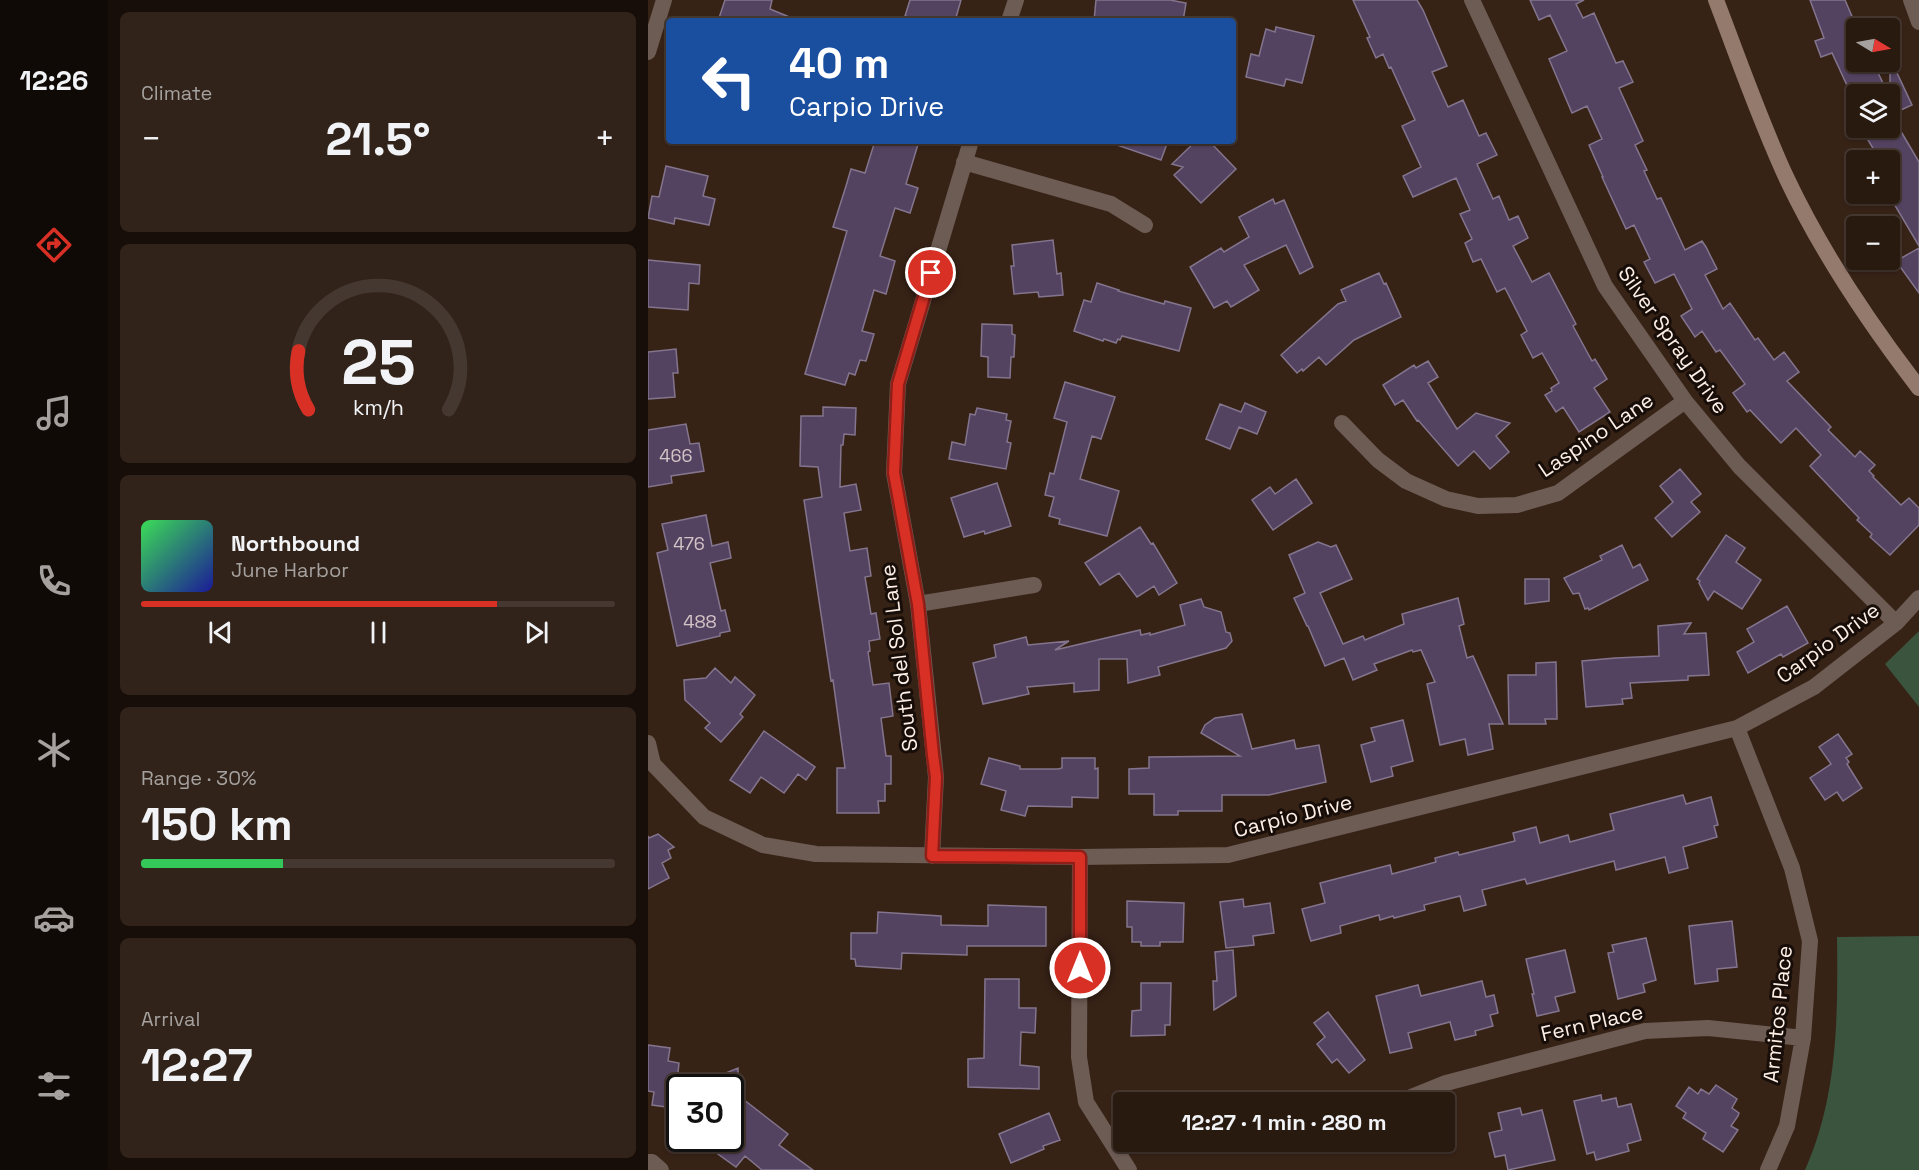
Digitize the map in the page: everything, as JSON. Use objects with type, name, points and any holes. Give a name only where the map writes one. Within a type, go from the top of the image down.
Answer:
[{"type":"main road","points":[[1716,0],[1779,159],[1815,233],[1852,294],[1919,388]]},
{"type":"street","points":[[648,52],[664,0]]},
{"type":"street","points":[[1010,18],[1016,0]]},
{"type":"street","name":"Silver Spray Drive","points":[[1472,0],[1605,286],[1685,402],[1739,466],[1896,622]]},
{"type":"street","points":[[1911,0],[1919,22]]},
{"type":"street","name":"South del Sol Lane","points":[[932,856],[936,777],[918,604],[894,473],[898,384],[970,144]]},
{"type":"street","points":[[964,162],[1111,204],[1145,225]]},
{"type":"street","name":"Laspino Lane","points":[[1342,423],[1378,460],[1406,481],[1446,499],[1479,506],[1517,505],[1558,493],[1685,402]]},
{"type":"street","points":[[918,604],[1034,585]]},
{"type":"street","name":"Carpio Drive","points":[[650,765],[704,817],[763,845],[816,854],[1080,857],[1228,855],[1737,728],[1814,687],[1896,622],[1919,598]]},
{"type":"street","name":"Armitos Place","points":[[1737,728],[1792,868],[1810,941],[1803,1038],[1787,1126],[1768,1170]]},
{"type":"street","points":[[648,743],[650,765]]},
{"type":"street","points":[[1080,857],[1079,1057],[1086,1102],[1129,1170]]},
{"type":"street","name":"Fern Place","points":[[1424,1092],[1446,1083],[1645,1031],[1708,1028],[1803,1038]]},
{"type":"street","points":[[648,1162],[652,1162],[661,1170]]},
{"type":"green space","points":[[1919,631],[1919,707],[1885,664]]},
{"type":"green space","points":[[1919,936],[1919,1170],[1805,1170],[1816,1142],[1830,1085],[1836,1026],[1837,937]]},
{"type":"building","points":[[725,0],[772,0],[770,9],[792,18],[719,18]]},
{"type":"building","points":[[910,0],[961,0],[956,18],[905,16]]},
{"type":"building","points":[[1096,0],[1170,0],[1186,3],[1184,18],[1094,18]]},
{"type":"building","points":[[1353,0],[1417,0],[1423,10],[1447,66],[1432,72],[1448,107],[1463,100],[1479,136],[1486,133],[1497,155],[1477,164],[1493,199],[1499,196],[1509,220],[1518,216],[1528,238],[1513,246],[1532,282],[1549,273],[1576,324],[1573,326],[1592,361],[1595,359],[1607,379],[1594,388],[1610,412],[1579,432],[1563,407],[1556,412],[1545,395],[1559,383],[1542,353],[1533,358],[1521,335],[1527,331],[1505,288],[1497,292],[1481,259],[1473,262],[1465,243],[1472,239],[1460,214],[1470,210],[1456,178],[1413,197],[1403,176],[1421,167],[1402,126],[1415,120],[1383,54],[1376,58],[1367,38],[1370,37]]},
{"type":"building","points":[[1530,0],[1584,0],[1576,4],[1583,18],[1594,13],[1616,63],[1623,61],[1633,82],[1619,88],[1643,141],[1635,145],[1647,170],[1644,171],[1657,199],[1661,198],[1685,250],[1702,241],[1706,247],[1717,269],[1705,275],[1723,309],[1730,303],[1755,340],[1758,338],[1774,360],[1784,352],[1799,372],[1787,381],[1831,427],[1828,430],[1855,457],[1860,451],[1875,465],[1869,471],[1901,505],[1909,498],[1919,508],[1919,525],[1890,555],[1870,537],[1872,534],[1857,520],[1859,518],[1810,466],[1821,455],[1796,428],[1781,443],[1750,410],[1747,412],[1733,393],[1745,384],[1720,350],[1716,352],[1702,331],[1695,337],[1681,316],[1692,309],[1674,274],[1655,283],[1644,262],[1650,259],[1634,225],[1626,229],[1589,145],[1602,139],[1587,106],[1572,113],[1549,59],[1567,51],[1550,15],[1539,20]]},
{"type":"building","points":[[1810,0],[1845,0],[1853,18],[1846,18],[1846,72],[1878,72],[1883,84],[1846,84],[1832,53],[1821,57],[1815,41],[1824,38]]},
{"type":"building","points":[[1276,27],[1314,36],[1302,83],[1286,79],[1284,86],[1246,77],[1251,54],[1259,56],[1266,29],[1275,32]]},
{"type":"building","points":[[1890,72],[1897,72],[1912,105],[1900,110],[1900,84],[1890,84]]},
{"type":"building","points":[[1900,130],[1919,162],[1919,246],[1894,204],[1900,204],[1900,150],[1874,150],[1868,140],[1900,138]]},
{"type":"building","points":[[874,144],[918,144],[906,184],[918,188],[910,213],[895,208],[880,256],[895,261],[886,294],[874,290],[862,331],[874,334],[866,361],[860,360],[855,375],[849,373],[845,385],[805,374],[847,231],[833,227],[851,169],[865,173]]},
{"type":"building","points":[[1114,144],[1167,144],[1161,160]]},
{"type":"building","points":[[1193,144],[1212,144],[1236,169],[1201,203],[1174,175],[1183,167],[1172,164]]},
{"type":"building","points":[[666,166],[708,176],[703,196],[715,199],[709,225],[675,218],[674,224],[648,218],[652,196],[659,197]]},
{"type":"building","points":[[1273,199],[1275,204],[1284,200],[1313,267],[1300,274],[1286,245],[1244,265],[1259,290],[1231,307],[1227,301],[1214,308],[1190,267],[1221,248],[1224,252],[1249,237],[1239,217]]},
{"type":"building","points":[[1053,240],[1057,274],[1061,273],[1063,295],[1039,297],[1038,292],[1014,294],[1011,266],[1014,266],[1012,245]]},
{"type":"building","points":[[1919,248],[1919,293],[1900,267],[1900,259]]},
{"type":"building","points":[[648,260],[700,265],[699,284],[689,283],[688,310],[648,307]]},
{"type":"building","points":[[1379,273],[1401,317],[1354,340],[1326,365],[1319,357],[1303,371],[1302,369],[1297,373],[1281,355],[1338,304],[1346,301],[1341,290]]},
{"type":"building","points":[[1097,283],[1164,304],[1165,301],[1191,308],[1179,351],[1122,336],[1116,343],[1104,339],[1103,341],[1074,331],[1084,300],[1091,302]]},
{"type":"building","points":[[982,324],[1012,325],[1012,334],[1015,335],[1010,378],[988,377],[988,357],[981,356]]},
{"type":"building","points":[[676,349],[678,373],[673,373],[675,397],[648,399],[648,352]]},
{"type":"building","points":[[1428,361],[1438,377],[1428,383],[1457,429],[1476,413],[1510,423],[1496,436],[1509,452],[1490,469],[1474,451],[1458,466],[1417,421],[1403,400],[1395,405],[1383,385],[1414,365],[1416,368]]},
{"type":"building","points":[[1065,382],[1115,397],[1101,439],[1092,436],[1080,479],[1119,491],[1107,536],[1059,524],[1060,519],[1049,516],[1054,497],[1045,495],[1050,473],[1054,474],[1067,422],[1054,418]]},
{"type":"building","points":[[1245,403],[1266,412],[1257,434],[1239,427],[1230,449],[1206,439],[1220,404],[1241,412]]},
{"type":"building","points":[[823,407],[856,408],[855,435],[844,434],[843,445],[841,445],[840,487],[856,484],[861,510],[844,513],[850,551],[867,548],[871,576],[865,577],[871,614],[876,613],[880,639],[869,641],[870,651],[868,652],[873,685],[889,683],[893,716],[881,718],[886,756],[891,756],[891,784],[885,784],[885,801],[878,801],[879,813],[837,813],[837,768],[845,768],[804,500],[822,497],[818,467],[800,466],[801,416],[823,416]]},
{"type":"building","points":[[977,408],[1007,414],[1006,420],[1011,421],[1007,442],[1011,443],[1006,469],[949,459],[952,442],[965,445],[970,414],[975,415]]},
{"type":"building","points":[[686,424],[690,444],[699,443],[704,471],[671,476],[672,483],[648,487],[648,430]]},
{"type":"building","points":[[1680,469],[1701,494],[1691,502],[1700,512],[1672,537],[1655,518],[1673,502],[1660,486]]},
{"type":"building","points":[[1296,479],[1312,503],[1273,530],[1252,500],[1270,487],[1275,494]]},
{"type":"building","points":[[997,483],[1011,526],[985,534],[984,531],[964,537],[951,498]]},
{"type":"building","points":[[706,515],[712,546],[728,542],[731,558],[710,563],[721,611],[725,610],[730,631],[720,633],[720,636],[677,646],[657,553],[668,550],[662,524]]},
{"type":"building","points":[[1140,527],[1151,544],[1153,543],[1177,583],[1159,595],[1154,586],[1137,597],[1119,573],[1100,585],[1085,563]]},
{"type":"building","points":[[1726,535],[1745,548],[1736,562],[1761,580],[1742,609],[1714,591],[1708,600],[1697,579]]},
{"type":"building","points":[[1318,542],[1331,547],[1336,545],[1352,579],[1320,593],[1343,644],[1363,636],[1365,640],[1404,624],[1402,614],[1458,598],[1464,624],[1459,626],[1467,658],[1473,656],[1503,724],[1489,724],[1493,749],[1468,755],[1465,739],[1440,745],[1427,684],[1435,682],[1421,650],[1413,652],[1412,650],[1374,664],[1377,670],[1353,680],[1344,658],[1325,666],[1294,598],[1305,593],[1289,555]]},
{"type":"building","points":[[1622,545],[1633,568],[1640,564],[1648,580],[1589,610],[1585,609],[1579,593],[1573,594],[1564,578],[1602,560],[1600,556]]},
{"type":"building","points":[[1525,579],[1549,579],[1549,601],[1525,604]]},
{"type":"building","points":[[1201,599],[1204,607],[1221,612],[1226,632],[1230,633],[1232,641],[1226,648],[1158,667],[1160,675],[1128,683],[1127,659],[1099,659],[1099,690],[1074,692],[1074,683],[1027,687],[1029,694],[983,704],[973,663],[996,657],[994,645],[1026,637],[1028,645],[1069,641],[1055,650],[1140,630],[1141,635],[1150,633],[1150,635],[1185,625],[1180,605]]},
{"type":"building","points":[[1787,606],[1808,643],[1783,657],[1781,654],[1748,673],[1737,652],[1754,642],[1747,629]]},
{"type":"building","points":[[1691,623],[1684,634],[1706,633],[1709,675],[1688,676],[1688,680],[1630,683],[1632,698],[1622,699],[1623,704],[1586,707],[1582,661],[1659,656],[1658,626]]},
{"type":"building","points":[[1556,662],[1557,719],[1545,719],[1546,724],[1509,724],[1508,675],[1536,675],[1536,663]]},
{"type":"building","points":[[715,668],[731,683],[735,677],[755,695],[740,714],[743,717],[721,742],[705,728],[710,723],[685,700],[684,680],[706,678]]},
{"type":"building","points":[[1242,714],[1252,749],[1294,740],[1296,749],[1319,745],[1326,782],[1269,795],[1222,795],[1222,811],[1178,811],[1178,815],[1154,815],[1154,794],[1129,794],[1129,769],[1149,768],[1149,757],[1240,756],[1201,733],[1205,725],[1215,718]]},
{"type":"building","points":[[1403,720],[1413,761],[1391,767],[1393,776],[1371,782],[1361,745],[1375,741],[1371,728]]},
{"type":"building","points":[[764,731],[815,767],[806,780],[798,774],[784,793],[761,777],[750,793],[730,780]]},
{"type":"building","points":[[1838,734],[1852,754],[1846,758],[1849,762],[1847,764],[1862,788],[1843,801],[1837,792],[1825,800],[1810,778],[1831,764],[1819,747]]},
{"type":"building","points":[[989,758],[1020,766],[1020,769],[1058,769],[1062,768],[1062,758],[1095,758],[1095,769],[1098,768],[1098,798],[1072,797],[1072,807],[1028,806],[1025,816],[1001,810],[1006,791],[981,784]]},
{"type":"building","points":[[1683,795],[1686,804],[1711,797],[1718,825],[1714,826],[1717,837],[1683,847],[1688,868],[1669,873],[1665,857],[1616,870],[1614,861],[1527,884],[1525,879],[1482,890],[1486,905],[1464,911],[1460,896],[1424,905],[1425,910],[1394,918],[1393,916],[1380,920],[1379,915],[1340,926],[1341,933],[1311,941],[1302,909],[1325,903],[1320,883],[1390,865],[1392,874],[1436,862],[1435,858],[1458,852],[1459,855],[1515,841],[1513,833],[1536,827],[1540,843],[1568,835],[1570,842],[1614,830],[1610,814]]},
{"type":"building","points":[[658,834],[674,847],[668,850],[671,858],[662,863],[669,878],[648,889],[648,836],[649,838]]},
{"type":"building","points":[[1243,899],[1244,907],[1270,903],[1274,933],[1253,936],[1254,945],[1226,948],[1220,902]]},
{"type":"building","points":[[1127,901],[1184,903],[1183,942],[1160,942],[1160,946],[1141,946],[1141,942],[1132,942],[1132,927],[1127,927]]},
{"type":"building","points":[[988,905],[1046,907],[1046,946],[967,946],[967,955],[902,953],[901,969],[856,966],[855,959],[851,959],[851,933],[877,933],[878,912],[941,916],[941,925],[988,926]]},
{"type":"building","points":[[1732,921],[1737,967],[1717,969],[1718,981],[1695,984],[1689,926]]},
{"type":"building","points":[[1646,938],[1656,980],[1643,984],[1645,992],[1618,999],[1608,953],[1614,952],[1612,945]]},
{"type":"building","points":[[1233,950],[1236,996],[1214,1010],[1213,981],[1217,981],[1215,952]]},
{"type":"building","points":[[1565,950],[1575,992],[1555,997],[1559,1011],[1537,1016],[1526,959]]},
{"type":"building","points":[[985,979],[1019,979],[1019,1008],[1036,1008],[1035,1033],[1021,1032],[1020,1065],[1039,1067],[1039,1089],[968,1087],[968,1059],[984,1058]]},
{"type":"building","points":[[1482,981],[1486,997],[1494,995],[1498,1013],[1490,1015],[1493,1026],[1475,1031],[1476,1035],[1455,1040],[1450,1022],[1408,1033],[1412,1048],[1390,1053],[1376,996],[1418,985],[1421,996]]},
{"type":"building","points":[[1141,983],[1171,983],[1170,1025],[1165,1025],[1165,1035],[1131,1036],[1132,1011],[1141,1010]]},
{"type":"building","points":[[1328,1012],[1365,1060],[1349,1073],[1337,1059],[1332,1063],[1317,1044],[1325,1037],[1314,1023]]},
{"type":"building","points":[[648,1045],[670,1048],[668,1061],[679,1063],[678,1074],[666,1074],[666,1107],[652,1105],[654,1092],[648,1091]]},
{"type":"building","points":[[738,1068],[738,1074],[723,1074]]},
{"type":"building","points":[[1716,1085],[1737,1099],[1732,1108],[1739,1113],[1731,1126],[1738,1130],[1723,1152],[1703,1139],[1706,1133],[1683,1118],[1686,1113],[1676,1106],[1689,1087],[1698,1094],[1701,1089],[1709,1094]]},
{"type":"building","points":[[1601,1095],[1602,1101],[1616,1098],[1618,1107],[1631,1104],[1641,1140],[1627,1144],[1629,1151],[1596,1160],[1594,1152],[1587,1154],[1574,1101]]},
{"type":"building","points":[[744,1100],[788,1134],[779,1145],[813,1170],[762,1170],[745,1156],[736,1167],[718,1154],[720,1152],[744,1152]]},
{"type":"building","points":[[1520,1108],[1522,1115],[1542,1110],[1555,1160],[1508,1170],[1505,1155],[1495,1157],[1489,1133],[1502,1130],[1498,1113]]},
{"type":"building","points":[[1049,1113],[1060,1140],[1011,1163],[999,1134]]},
{"type":"route","points":[[931,273],[898,384],[894,473],[918,604],[936,777],[932,856],[1080,857],[1080,968]]}]
